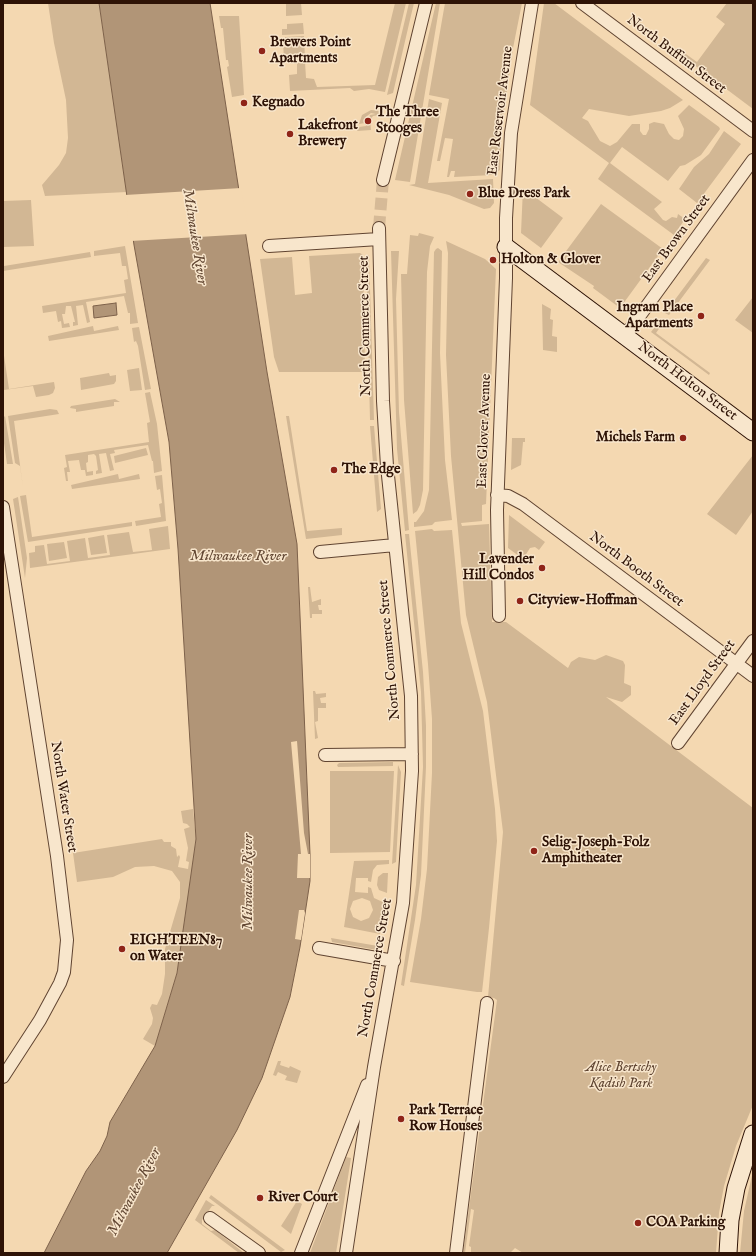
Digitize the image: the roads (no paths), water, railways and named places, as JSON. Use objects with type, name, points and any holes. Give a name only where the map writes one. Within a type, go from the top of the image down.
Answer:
[{"type":"main road","name":"North Holton Street","points":[[506,247],[753,432]]},
{"type":"main road","points":[[728,1253],[734,1199],[740,1174],[753,1134]]},
{"type":"street","points":[[383,180],[426,3]]},
{"type":"street","name":"East Reservoir Avenue","points":[[506,247],[511,133],[532,3]]},
{"type":"street","name":"North Buffum Street","points":[[582,3],[753,131]]},
{"type":"street","name":"East Brown Street","points":[[625,336],[753,160]]},
{"type":"street","name":"North Commerce Street","points":[[269,246],[379,234],[383,401],[410,696],[412,754],[404,891],[394,961],[374,1067],[346,1253]]},
{"type":"street","name":"East Glover Avenue","points":[[499,616],[497,495],[506,247]]},
{"type":"street","name":"North Booth Street","points":[[497,495],[508,496],[523,504],[753,676]]},
{"type":"street","name":"North Water Street","points":[[3,507],[57,856],[67,940],[64,972],[57,989],[40,1020],[3,1077]]},
{"type":"street","points":[[320,552],[395,545]]},
{"type":"street","name":"East Lloyd Street","points":[[678,743],[753,641]]},
{"type":"street","points":[[325,755],[412,754]]},
{"type":"street","points":[[318,948],[394,961]]},
{"type":"street","points":[[456,1253],[487,1003]]},
{"type":"street","name":"North Commerce Street","points":[[301,1253],[374,1067]]},
{"type":"street","points":[[210,1218],[259,1253]]},
{"type":"water","name":"Milwaukee River","points":[[99,3],[210,3],[267,372],[297,544],[310,854],[310,881],[300,947],[290,997],[262,1078],[237,1130],[167,1253],[44,1253],[86,1171],[100,1151],[107,1136],[110,1122],[155,1046],[177,973],[196,839],[178,549],[169,442],[134,245]]},
{"type":"water","points":[[116,303],[117,315],[94,318],[93,306]]},
{"type":"tunnel","points":[[379,228],[383,180]]},
{"type":"place","name":"Brewers Point Apartments","points":[[262,51]]},
{"type":"place","name":"Kegnado","points":[[244,103]]},
{"type":"place","name":"The Three Stooges","points":[[368,121]]},
{"type":"place","name":"Lakefront Brewery","points":[[290,134]]},
{"type":"place","name":"Blue Dress Park","points":[[470,194]]},
{"type":"place","name":"Holton & Glover","points":[[493,260]]},
{"type":"place","name":"Ingram Place Apartments","points":[[701,316]]},
{"type":"place","name":"Michels Farm","points":[[683,438]]},
{"type":"place","name":"The Edge","points":[[334,470]]},
{"type":"place","name":"Lavender Hill Condos","points":[[542,568]]},
{"type":"place","name":"Cityview-Hoffman","points":[[520,601]]},
{"type":"place","name":"Selig-Joseph-Folz Amphitheater","points":[[534,851]]},
{"type":"place","name":"EIGHTEEN87 on Water","points":[[122,949]]},
{"type":"place","name":"Park Terrace Row Houses","points":[[401,1119]]},
{"type":"place","name":"River Court","points":[[260,1198]]},
{"type":"place","name":"COA Parking","points":[[638,1223]]},
{"type":"park label","name":"Alice Bertschy Kadish Park","points":[[621,1076]]}]
